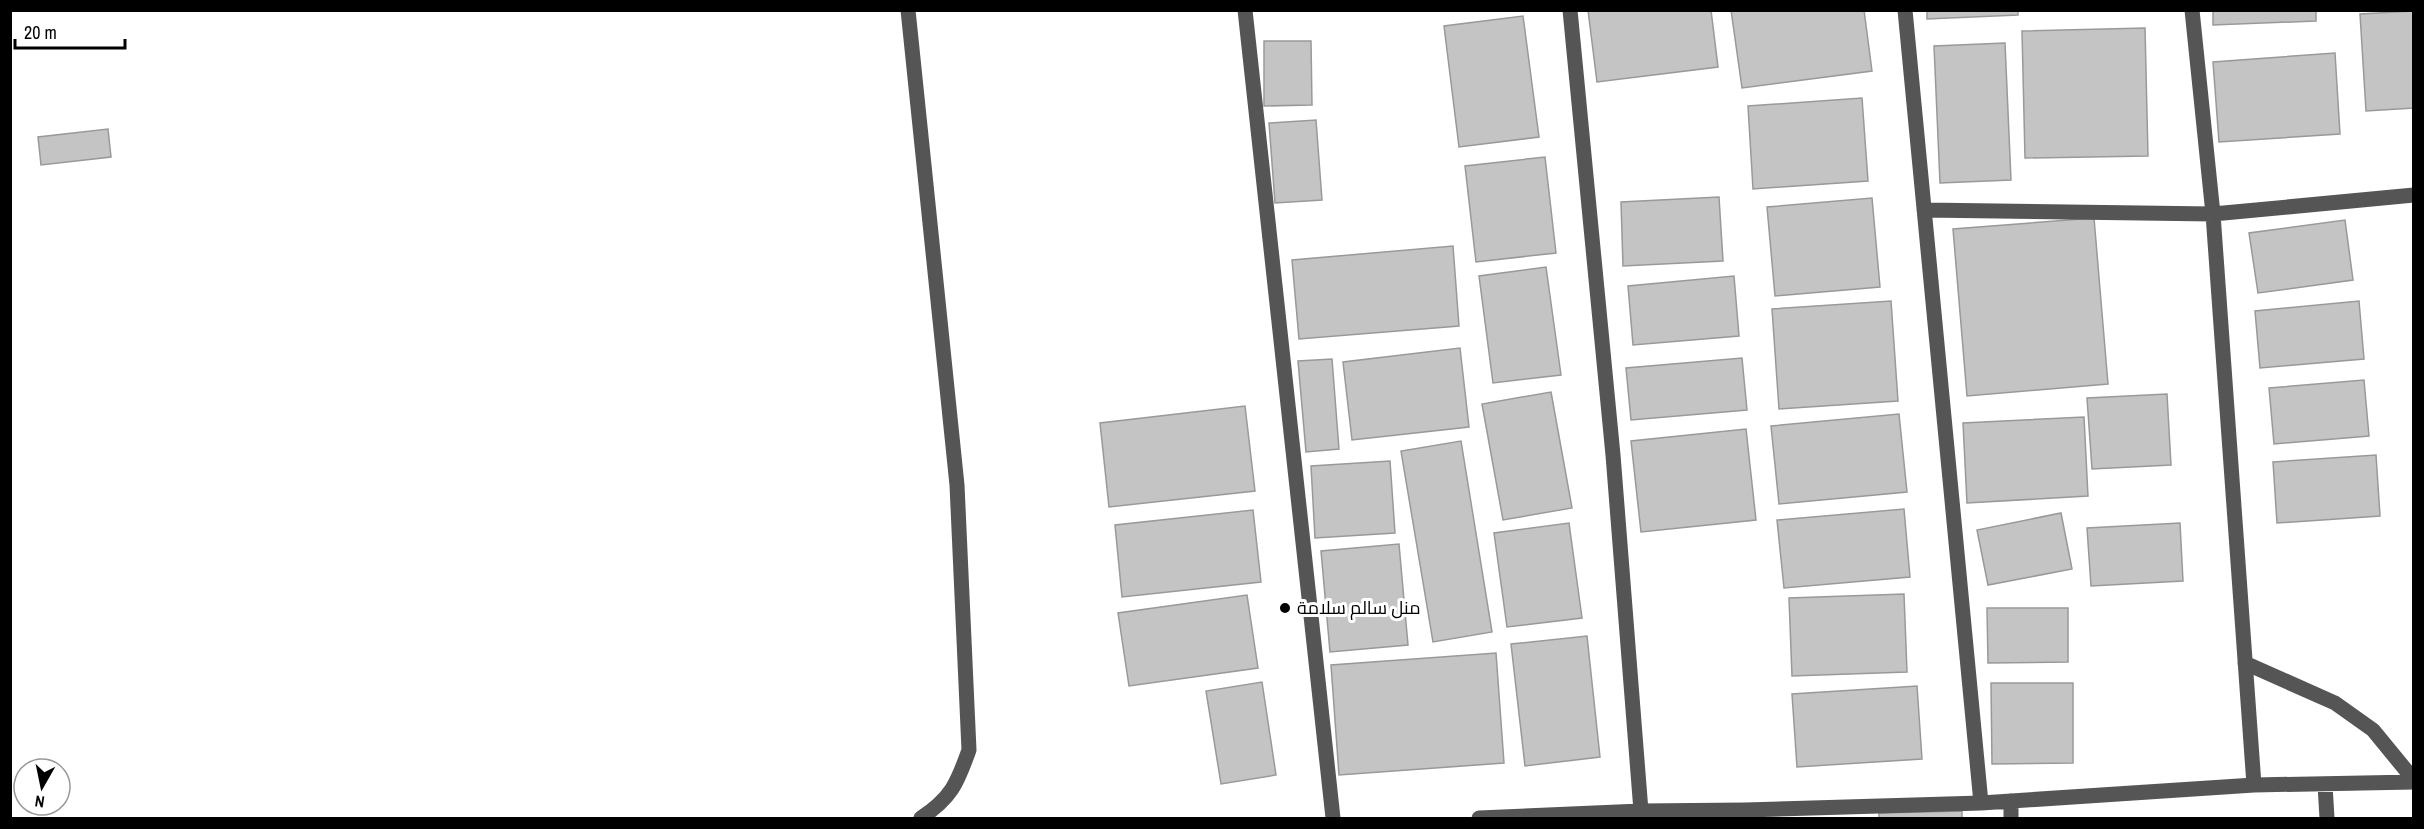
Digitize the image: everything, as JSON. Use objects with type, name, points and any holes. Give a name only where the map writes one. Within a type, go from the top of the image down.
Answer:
[{"type":"street","points":[[908,10],[957,484],[969,750],[958,783],[937,808],[921,819]]},
{"type":"street","points":[[1245,10],[1333,819]]},
{"type":"street","points":[[1570,10],[1613,455],[1641,811]]},
{"type":"street","points":[[1905,10],[1981,803]]},
{"type":"street","points":[[2192,10],[2213,214],[2254,785]]},
{"type":"street","points":[[1924,210],[2213,214],[2414,195]]},
{"type":"street","points":[[2245,663],[2335,703],[2373,730],[2414,781]]},
{"type":"street","points":[[1479,819],[1641,811],[1745,814],[1981,803],[2254,785],[2414,781]]},
{"type":"street","points":[[2325,785],[2327,819]]},
{"type":"street","points":[[2011,801],[2011,819]]},
{"type":"building","points":[[1588,10],[1711,10],[1718,67],[1597,82]]},
{"type":"building","points":[[1731,10],[1864,10],[1872,71],[1742,88]]},
{"type":"building","points":[[1927,10],[2018,10],[2018,15],[1927,19]]},
{"type":"building","points":[[2213,10],[2316,10],[2316,21],[2213,25]]},
{"type":"building","points":[[2414,11],[2414,108],[2366,111],[2360,14]]},
{"type":"building","points":[[1523,16],[1539,137],[1459,147],[1444,26]]},
{"type":"building","points":[[2145,28],[2148,156],[2025,158],[2022,31]]},
{"type":"building","points":[[1264,41],[1311,41],[1312,105],[1264,106]]},
{"type":"building","points":[[2005,43],[2011,180],[1940,183],[1934,46]]},
{"type":"building","points":[[2335,53],[2340,134],[2219,142],[2213,62]]},
{"type":"building","points":[[1862,98],[1868,181],[1753,189],[1748,106]]},
{"type":"building","points":[[1316,120],[1322,200],[1275,203],[1269,123]]},
{"type":"building","points":[[108,129],[111,157],[41,165],[38,137]]},
{"type":"building","points":[[1545,157],[1556,253],[1476,262],[1465,166]]},
{"type":"building","points":[[1719,197],[1723,261],[1623,266],[1621,202]]},
{"type":"building","points":[[1872,198],[1880,287],[1775,296],[1767,207]]},
{"type":"building","points":[[2094,218],[2108,384],[1967,396],[1953,229]]},
{"type":"building","points":[[2345,220],[2353,280],[2258,293],[2249,233]]},
{"type":"building","points":[[1453,246],[1459,326],[1299,339],[1292,260]]},
{"type":"building","points":[[1546,267],[1561,375],[1493,383],[1479,276]]},
{"type":"building","points":[[1734,276],[1739,336],[1633,345],[1628,286]]},
{"type":"building","points":[[1891,301],[1898,401],[1779,409],[1772,309]]},
{"type":"building","points":[[2359,301],[2364,359],[2260,368],[2255,311]]},
{"type":"building","points":[[1460,348],[1469,427],[1352,440],[1343,362]]},
{"type":"building","points":[[1742,358],[1747,410],[1631,420],[1626,368]]},
{"type":"building","points":[[1332,359],[1339,449],[1306,452],[1298,361]]},
{"type":"building","points":[[2364,380],[2369,436],[2274,444],[2269,388]]},
{"type":"building","points":[[1551,392],[1572,508],[1503,520],[1482,404]]},
{"type":"building","points":[[2167,394],[2171,465],[2092,469],[2087,398]]},
{"type":"building","points":[[1245,406],[1255,491],[1109,507],[1100,423]]},
{"type":"building","points":[[1899,414],[1907,492],[1779,504],[1771,426]]},
{"type":"building","points":[[2084,417],[2088,496],[1967,503],[1963,423]]},
{"type":"building","points":[[1746,429],[1756,520],[1641,532],[1631,441]]},
{"type":"building","points":[[1461,441],[1492,632],[1433,642],[1401,451]]},
{"type":"building","points":[[2376,455],[2380,516],[2277,523],[2273,462]]},
{"type":"building","points":[[1390,461],[1395,533],[1315,538],[1311,466]]},
{"type":"building","points":[[1904,509],[1910,577],[1784,588],[1777,520]]},
{"type":"building","points":[[1253,510],[1261,582],[1122,597],[1115,525]]},
{"type":"building","points":[[2061,513],[2072,569],[1988,585],[1977,530]]},
{"type":"building","points":[[1569,523],[1582,618],[1507,627],[1494,533]]},
{"type":"building","points":[[2180,523],[2183,581],[2091,586],[2087,528]]},
{"type":"building","points":[[1399,544],[1408,645],[1330,652],[1321,551]]},
{"type":"building","points":[[1904,594],[1907,672],[1792,676],[1789,598]]},
{"type":"building","points":[[1247,595],[1258,668],[1129,686],[1118,613]]},
{"type":"building","points":[[1987,608],[2068,608],[2068,662],[1988,663]]},
{"type":"building","points":[[1587,636],[1600,757],[1525,766],[1511,644]]},
{"type":"building","points":[[1496,653],[1504,763],[1339,775],[1331,665]]},
{"type":"building","points":[[1262,682],[1276,775],[1221,784],[1206,691]]},
{"type":"building","points":[[1991,683],[2073,683],[2073,763],[1992,764]]},
{"type":"building","points":[[1917,686],[1922,759],[1797,767],[1792,694]]},
{"type":"building","points":[[1962,811],[1962,818],[1879,818],[1879,813]]},
{"type":"place","name":"منل سالم سلامة","points":[[1285,608]]}]
